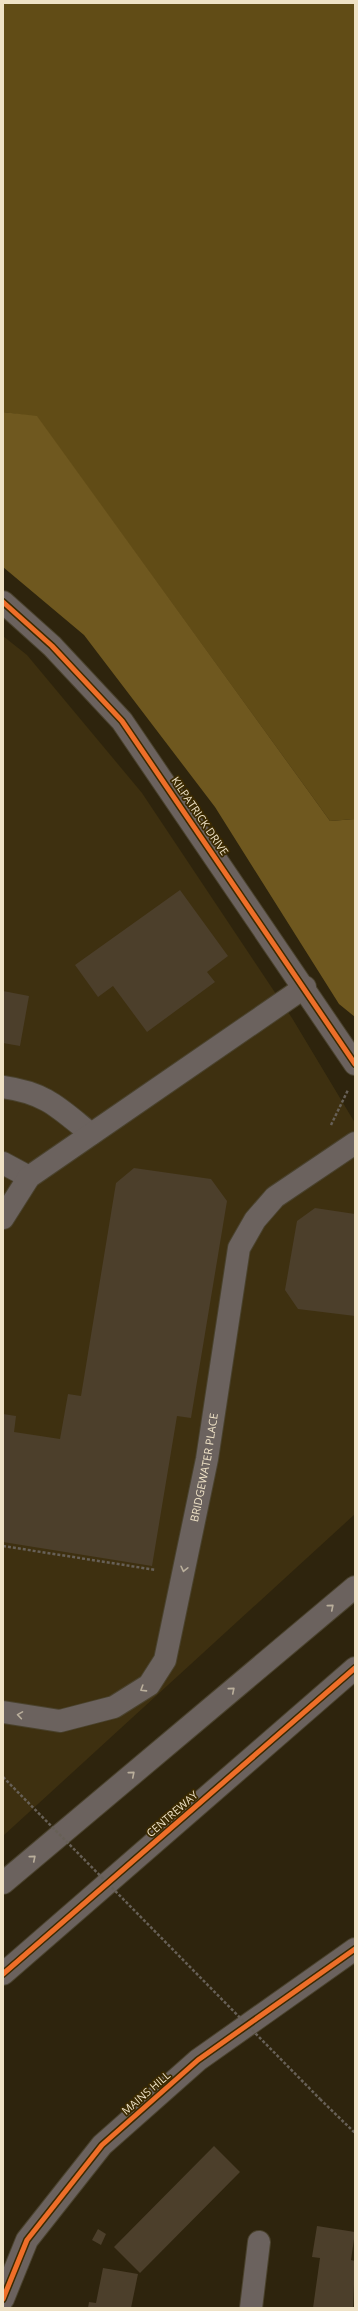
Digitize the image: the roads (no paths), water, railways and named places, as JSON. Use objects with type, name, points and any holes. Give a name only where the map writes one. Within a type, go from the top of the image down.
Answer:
[{"type":"street","name":"KILPATRICK DRIVE","points":[[3,602],[52,646],[122,721],[305,987],[355,1064]]},
{"type":"street","points":[[3,1218],[28,1177],[305,987]]},
{"type":"street","points":[[3,1087],[21,1089],[48,1099],[91,1134]]},
{"type":"street","name":"BRIDGEWATER PLACE","points":[[3,1712],[60,1721],[114,1708],[149,1685],[165,1660],[207,1459],[239,1248],[255,1220],[275,1197],[355,1144]]},
{"type":"street","points":[[3,1163],[28,1177]]},
{"type":"street","points":[[3,1883],[355,1587]]},
{"type":"street","name":"CENTREWAY","points":[[3,1974],[355,1668]]},
{"type":"street","name":"MAINS HILL","points":[[3,2299],[27,2240],[102,2145],[198,2060],[355,1949]]},
{"type":"street","points":[[251,2308],[259,2242]]}]
